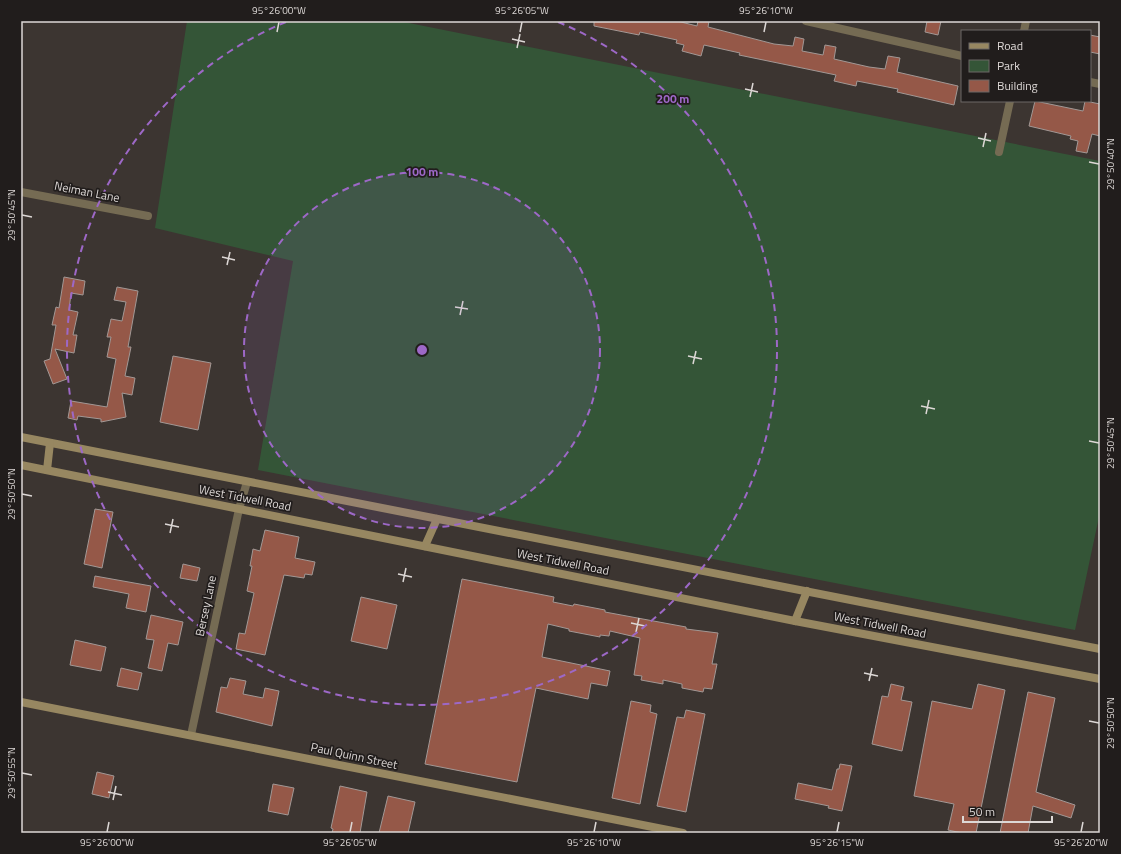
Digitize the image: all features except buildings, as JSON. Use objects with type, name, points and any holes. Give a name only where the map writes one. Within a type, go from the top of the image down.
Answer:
[{"type":"main road","name":"West Tidwell Road","points":[[21,437],[1100,650]]},
{"type":"main road","points":[[47,470],[50,443]]},
{"type":"main road","name":"West Tidwell Road","points":[[21,465],[795,621],[1100,679]]},
{"type":"main road","points":[[425,546],[437,519]]},
{"type":"main road","points":[[795,621],[807,591]]},
{"type":"main road","name":"Paul Quinn Street","points":[[21,702],[682,833]]},
{"type":"street","points":[[806,21],[961,56]]},
{"type":"street","points":[[999,152],[1010,102]]},
{"type":"street","name":"Neiman Lane","points":[[21,192],[148,216]]},
{"type":"street","name":"Bersey Lane","points":[[191,735],[239,509],[247,482]]},
{"type":"green space","points":[[187,21],[399,21],[1100,161],[1100,512],[1075,630],[258,470],[293,261],[155,228]]}]
